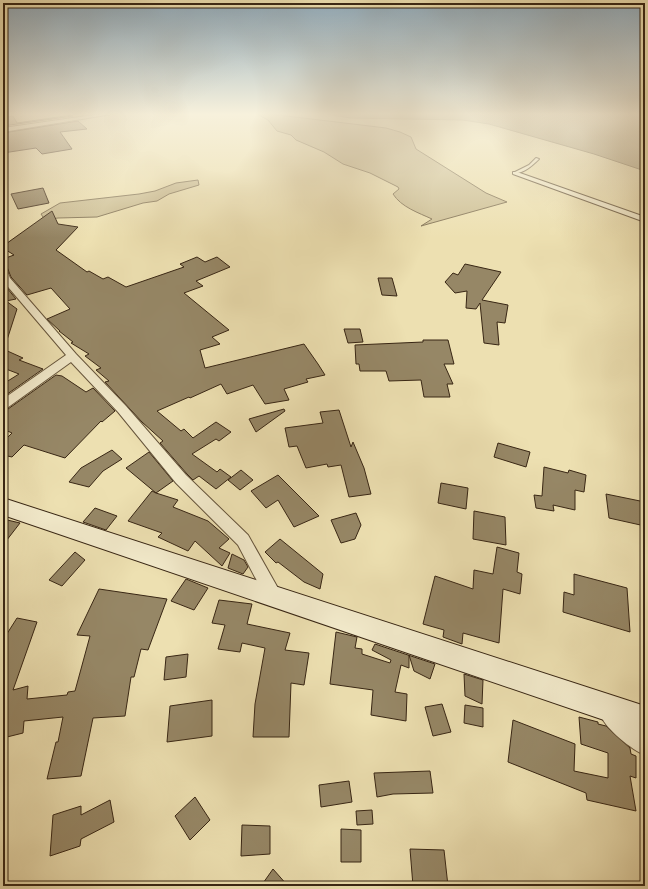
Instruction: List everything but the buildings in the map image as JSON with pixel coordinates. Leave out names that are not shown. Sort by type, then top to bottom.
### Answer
[{"type":"street","points":[[515,173],[645,220]]},
{"type":"street","points":[[3,271],[6,279],[72,356],[122,409],[180,479],[243,540],[273,595]]},
{"type":"street","points":[[3,405],[72,356]]},
{"type":"street","points":[[3,506],[645,720]]},
{"type":"street","points":[[599,705],[645,745]]},
{"type":"lane","points":[[515,173],[530,166],[536,159]]},
{"type":"shaded area","points":[[330,155],[426,155],[486,193],[507,202],[421,226],[432,219],[411,209],[396,199],[393,194],[399,189],[398,187],[370,173],[343,164]]},
{"type":"shaded area","points":[[598,155],[645,155],[645,171]]},
{"type":"shaded area","points":[[198,180],[199,185],[169,194],[157,201],[143,203],[97,217],[58,218],[45,220],[41,214],[60,203],[139,194],[155,191],[176,183]]}]
